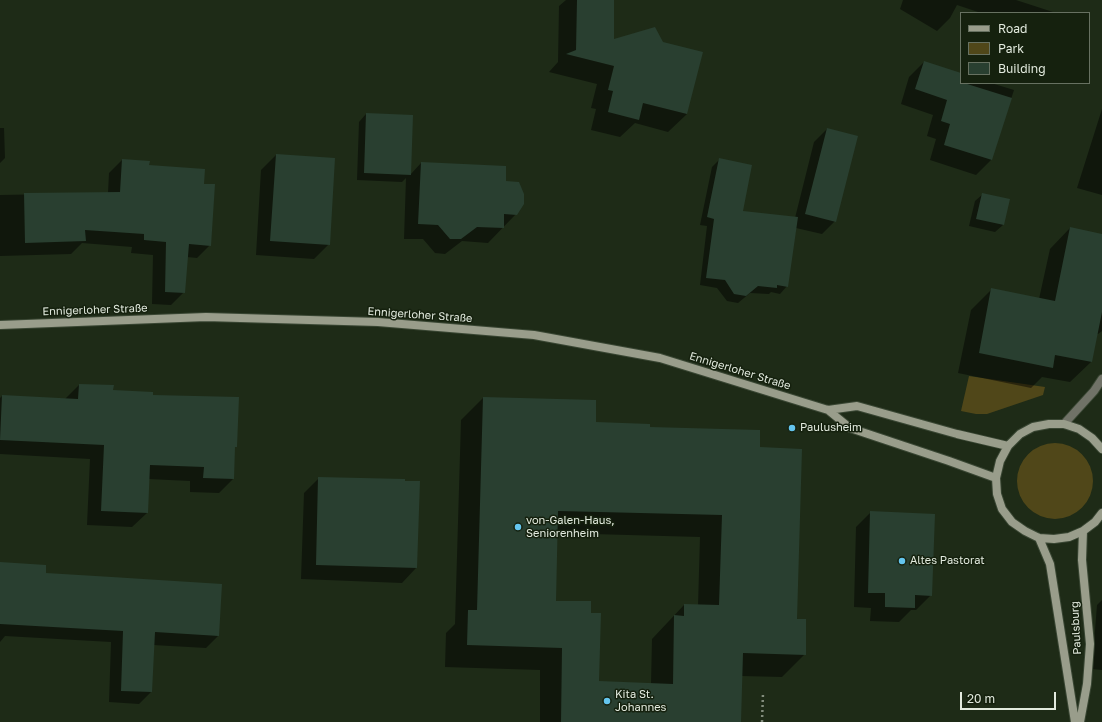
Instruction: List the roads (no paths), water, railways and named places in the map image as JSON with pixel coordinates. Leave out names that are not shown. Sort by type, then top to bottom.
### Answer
[{"type":"main road","name":"Ennigerloher Straße","points":[[0,324],[206,317],[378,322],[534,336],[660,358],[828,410],[850,428],[996,478]]},
{"type":"main road","name":"Ennigerloher Straße","points":[[828,410],[857,406],[957,434],[1008,446]]},
{"type":"main road","points":[[1102,449],[1092,438],[1079,429],[1064,424],[1049,424],[1033,427],[1020,434],[1008,446],[1000,461],[996,478],[997,494],[1002,509],[1012,522],[1039,538],[1054,539],[1069,537],[1083,531],[1095,522],[1102,513]]},
{"type":"main road","name":"Paulsburg","points":[[1080,722],[1087,684],[1090,644],[1082,560],[1083,531]]},
{"type":"main road","name":"Paulsburg","points":[[1039,538],[1050,564],[1075,722]]},
{"type":"street","points":[[1064,424],[1094,391],[1102,379]]},
{"type":"place","name":"Paulusheim","points":[[792,428]]},
{"type":"place","name":"von-Galen-Haus, Seniorenheim","points":[[518,527]]},
{"type":"place","name":"Altes Pastorat","points":[[902,561]]},
{"type":"place","name":"Kita St. Johannes","points":[[607,701]]}]
